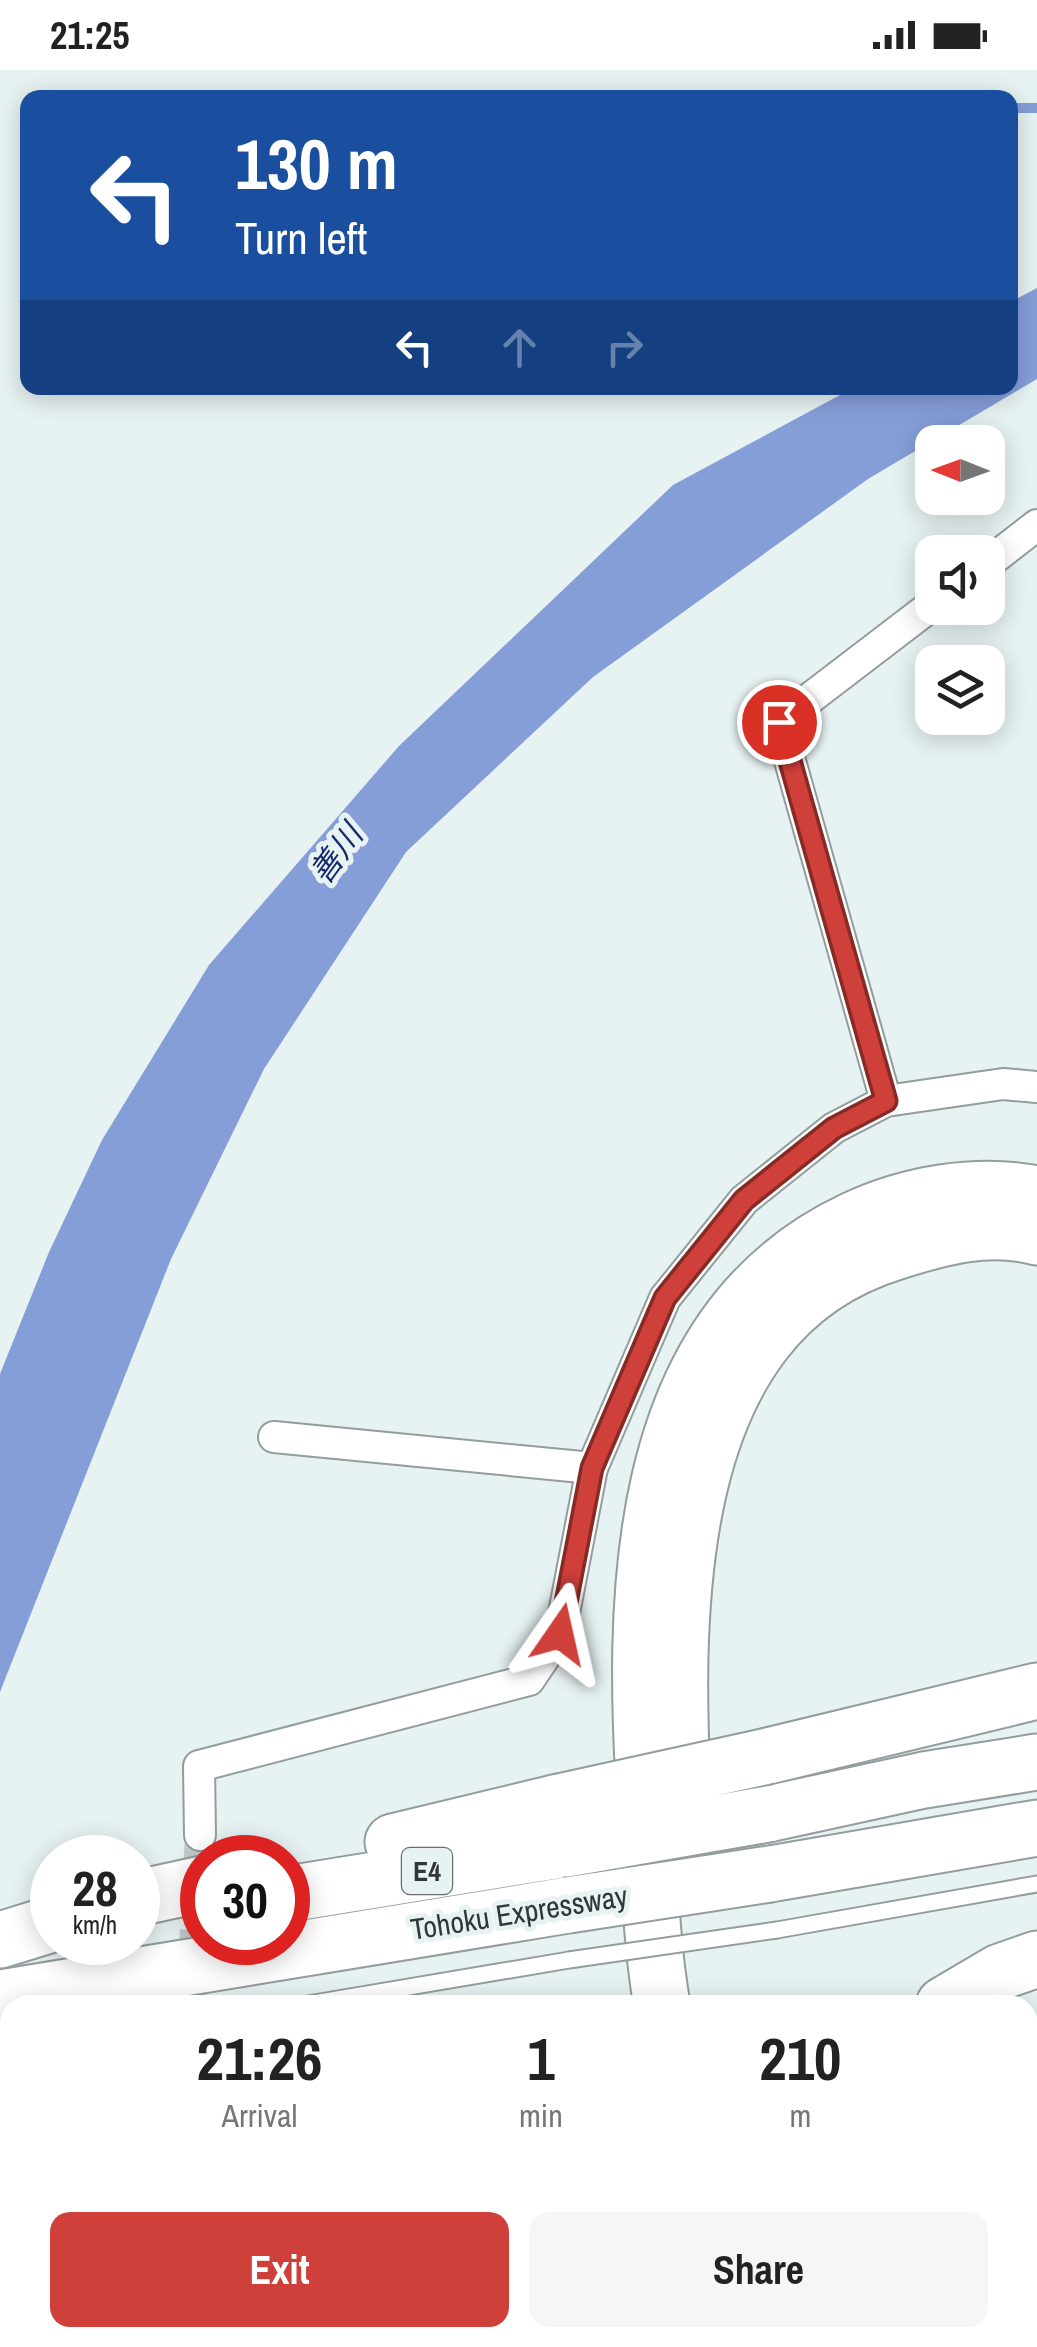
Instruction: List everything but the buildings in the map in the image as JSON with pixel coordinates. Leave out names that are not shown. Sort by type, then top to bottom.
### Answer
[{"type":"highway","points":[[661,1995],[642,1744],[642,1588],[662,1464],[687,1388],[722,1328],[762,1280],[822,1235],[886,1205],[961,1190],[1037,1194]]},
{"type":"highway","points":[[694,1995],[680,1744],[686,1597],[700,1477],[734,1383],[775,1322],[837,1273],[958,1233],[1037,1237]]},
{"type":"highway","points":[[310,1862],[563,1825],[768,1756],[1037,1691]]},
{"type":"highway","name":"Tohoku Expressway","points":[[310,1888],[563,1825],[768,1814],[924,1780],[1037,1762]]},
{"type":"highway","name":"Tohoku Expressway","points":[[18,1995],[1037,1828]]},
{"type":"highway","points":[[0,1941],[30,1931]]},
{"type":"highway","points":[[0,1941],[30,1937]]},
{"type":"highway","points":[[961,1995],[1000,1972],[1037,1959]]},
{"type":"street","points":[[1005,550],[1037,525]]},
{"type":"street","points":[[886,1101],[779,722],[915,618]]},
{"type":"street","points":[[201,1835],[200,1766],[529,1680],[560,1634],[592,1468],[665,1298],[744,1200],[834,1128],[886,1101],[1003,1084],[1037,1086]]},
{"type":"street","points":[[274,1437],[592,1468]]},
{"type":"lane","points":[[361,1995],[777,1930],[1037,1884]]},
{"type":"water","points":[[1037,288],[1037,379],[1018,390],[1018,298]]},
{"type":"water","name":"善川","points":[[840,395],[1010,395],[959,425],[915,425],[915,451],[868,479],[593,677],[406,852],[264,1069],[171,1259],[0,1692],[0,1374],[49,1252],[102,1140],[209,965],[399,746],[673,485]]},
{"type":"waterway","points":[[1018,108],[1037,108]]},
{"type":"tunnel","points":[[192,1995],[193,1965]]},
{"type":"route","points":[[560,1634],[592,1468],[665,1298],[744,1200],[834,1128],[886,1101],[779,722]]}]
